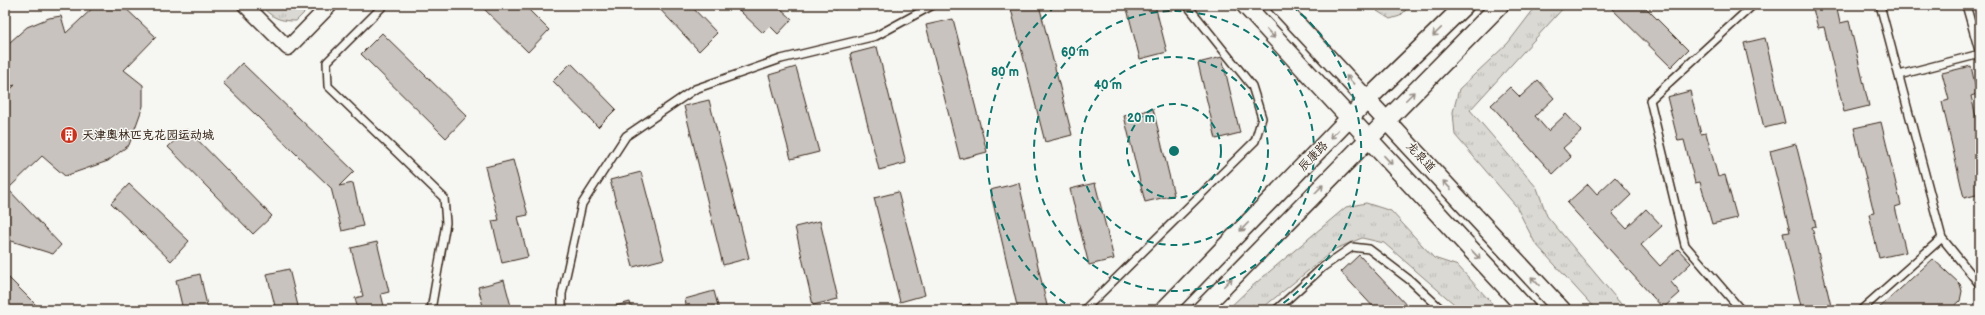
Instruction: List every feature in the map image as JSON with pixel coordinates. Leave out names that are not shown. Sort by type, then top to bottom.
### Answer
[{"type":"street","points":[[245,5],[288,48],[330,5]]},
{"type":"street","points":[[1245,5],[1527,310]]},
{"type":"street","name":"龙泉道","points":[[1279,5],[1387,119],[1562,310]]},
{"type":"street","name":"辰康路","points":[[1164,310],[1349,118],[1464,5]]},
{"type":"street","points":[[1201,310],[1500,5]]},
{"type":"lane","points":[[384,5],[327,62],[328,86],[444,198],[446,223],[431,310]]},
{"type":"lane","points":[[562,310],[562,294],[582,204],[626,136],[695,89],[781,59],[876,36],[933,5]]},
{"type":"lane","points":[[1084,310],[1255,141],[1262,118],[1252,86],[1187,5]]},
{"type":"lane","points":[[1741,310],[1685,245],[1650,100],[1753,5]]},
{"type":"lane","points":[[1880,5],[1942,238],[1980,284]]},
{"type":"lane","points":[[1898,74],[1980,54],[1966,5]]},
{"type":"lane","points":[[1861,310],[1942,238]]},
{"type":"lane","points":[[1276,310],[1323,267],[1352,247],[1369,249],[1411,281],[1442,310]]},
{"type":"green space","points":[[260,5],[312,5],[296,21],[276,18]]},
{"type":"green space","points":[[1384,5],[1411,5],[1400,16],[1390,19],[1377,11]]},
{"type":"green space","points":[[1537,5],[1566,5],[1470,110],[1537,188],[1547,216],[1626,310],[1596,310],[1535,243],[1516,206],[1455,135],[1453,112],[1459,89],[1508,43]]},
{"type":"green space","points":[[1366,203],[1391,211],[1434,258],[1458,266],[1498,310],[1461,310],[1384,243],[1362,238],[1335,249],[1260,310],[1227,310],[1250,288],[1346,207]]},
{"type":"building","name":"天津奥林匹克花园运动城","points":[[96,5],[122,5],[156,37],[124,70],[143,85],[143,106],[129,145],[108,161],[65,176],[42,156],[8,189],[61,245],[53,254],[5,239],[5,95],[15,85],[5,88],[5,53],[10,42],[27,27],[49,18],[61,16],[66,33]]},
{"type":"building","points":[[480,5],[524,5],[549,30],[528,52]]},
{"type":"building","points":[[656,5],[690,5],[717,33],[699,51]]},
{"type":"building","points":[[740,5],[777,5],[792,19],[778,34],[770,26],[763,33],[739,10],[742,7]]},
{"type":"building","points":[[830,5],[841,5],[835,10]]},
{"type":"building","points":[[1010,5],[1039,5],[1072,135],[1045,142]]},
{"type":"building","points":[[1126,5],[1155,5],[1167,52],[1140,59]]},
{"type":"building","points":[[1608,5],[1643,5],[1688,50],[1671,67]]},
{"type":"building","points":[[1812,5],[1836,5],[1840,23],[1849,21],[1869,106],[1844,112],[1824,27],[1818,28]]},
{"type":"building","points":[[953,19],[987,152],[960,159],[926,25]]},
{"type":"building","points":[[382,33],[467,116],[446,138],[361,54]]},
{"type":"building","points":[[1765,38],[1785,123],[1764,128],[1744,43]]},
{"type":"building","points":[[877,47],[906,163],[879,170],[850,54]]},
{"type":"building","points":[[1222,57],[1240,133],[1216,139],[1198,63]]},
{"type":"building","points":[[242,63],[354,171],[339,186],[353,183],[363,226],[342,231],[331,188],[223,83]]},
{"type":"building","points":[[571,63],[616,109],[598,127],[553,81]]},
{"type":"building","points":[[1971,66],[1977,94],[1971,96],[1980,133],[1980,194],[1964,198],[1942,102],[1949,100],[1942,73]]},
{"type":"building","points":[[796,67],[819,152],[791,159],[769,75]]},
{"type":"building","points":[[1538,80],[1554,98],[1535,116],[1548,131],[1566,114],[1582,131],[1563,148],[1571,157],[1553,174],[1491,105],[1510,87],[1520,97]]},
{"type":"building","points":[[1690,91],[1701,134],[1706,133],[1718,177],[1725,175],[1737,218],[1712,224],[1700,182],[1695,183],[1684,140],[1678,141],[1667,97]]},
{"type":"building","points":[[709,100],[749,258],[723,265],[684,106]]},
{"type":"building","points":[[1153,109],[1174,195],[1145,202],[1124,116]]},
{"type":"building","points":[[1881,122],[1901,205],[1895,207],[1906,252],[1879,258],[1869,214],[1874,213],[1854,128]]},
{"type":"building","points":[[187,129],[272,216],[253,234],[168,147]]},
{"type":"building","points":[[1796,144],[1816,226],[1812,227],[1832,310],[1802,310],[1783,233],[1790,232],[1770,151]]},
{"type":"building","points":[[513,160],[528,215],[518,217],[528,257],[502,263],[492,221],[499,220],[485,167]]},
{"type":"building","points":[[641,172],[664,259],[633,267],[610,180]]},
{"type":"building","points":[[1615,177],[1631,195],[1612,213],[1626,228],[1646,209],[1662,226],[1641,245],[1660,266],[1678,249],[1691,263],[1671,282],[1680,293],[1663,308],[1567,203],[1588,184],[1597,194]]},
{"type":"building","points":[[1019,183],[1048,310],[1018,310],[990,190]]},
{"type":"building","points":[[1095,183],[1114,259],[1089,265],[1070,189]]},
{"type":"building","points":[[129,184],[189,241],[171,261],[111,203]]},
{"type":"building","points":[[898,192],[925,295],[900,302],[874,198]]},
{"type":"building","points":[[820,221],[838,299],[813,305],[795,227]]},
{"type":"building","points":[[377,242],[389,292],[381,294],[385,310],[358,310],[355,298],[363,296],[351,248]]},
{"type":"building","points":[[1359,255],[1411,310],[1376,310],[1341,272]]},
{"type":"building","points":[[1933,259],[1960,284],[1962,291],[1960,301],[1950,310],[1877,310]]},
{"type":"building","points":[[289,269],[299,310],[276,310],[267,274]]},
{"type":"building","points":[[200,274],[208,310],[183,310],[176,280]]},
{"type":"building","points":[[9,278],[41,310],[5,310],[5,282]]},
{"type":"building","points":[[504,280],[512,310],[484,310],[478,287]]},
{"type":"building","points":[[714,291],[719,310],[687,310],[685,299]]},
{"type":"building","points":[[630,302],[632,310],[604,310],[604,309]]},
{"type":"building","points":[[970,304],[971,310],[947,310]]},
{"type":"place","name":"天津奥林匹克花园运动城","points":[[69,135]]}]
